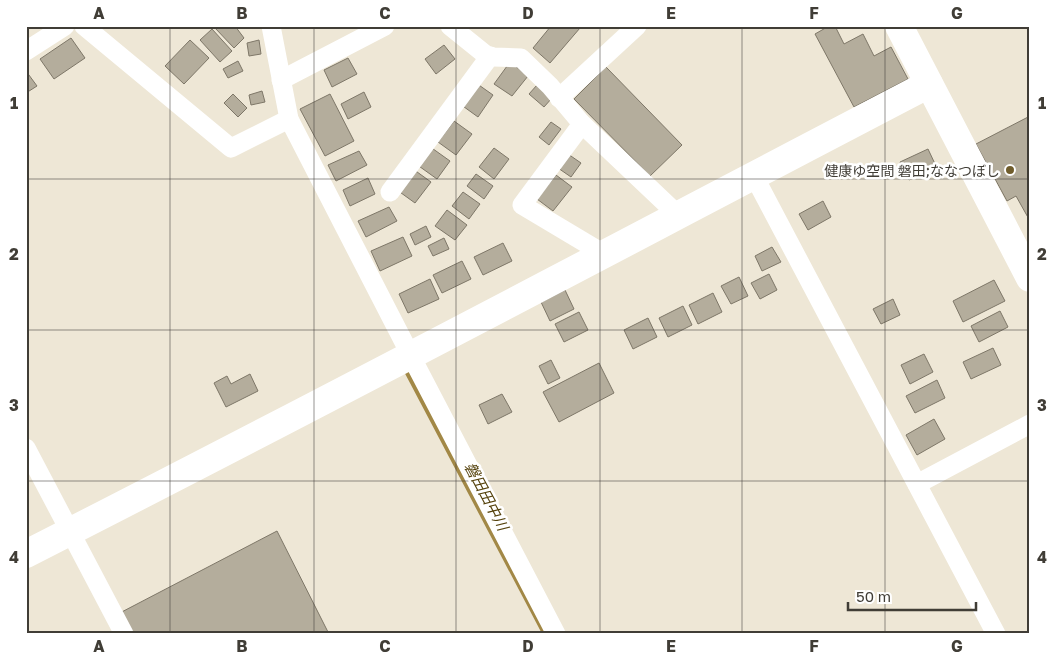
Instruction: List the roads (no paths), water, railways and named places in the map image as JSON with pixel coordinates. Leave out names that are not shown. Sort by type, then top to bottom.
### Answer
[{"type":"street","points":[[26,51],[65,26]]},
{"type":"street","points":[[84,26],[232,148],[289,119]]},
{"type":"street","points":[[271,26],[289,119],[556,634]]},
{"type":"street","points":[[281,80],[385,26]]},
{"type":"street","points":[[450,26],[490,56],[521,58],[550,86],[582,124],[678,215]]},
{"type":"street","points":[[559,98],[637,26]]},
{"type":"street","points":[[899,26],[1030,278]]},
{"type":"street","points":[[390,192],[490,56]]},
{"type":"street","points":[[26,554],[411,356],[929,84]]},
{"type":"street","points":[[582,124],[522,204],[604,254]]},
{"type":"street","points":[[754,176],[996,634]]},
{"type":"street","points":[[917,484],[1030,424]]},
{"type":"street","points":[[26,448],[124,634]]},
{"type":"waterway","name":"磐田田中川","points":[[406,370],[545,634]]},
{"type":"place","name":"健康ゆ空間 磐田;ななつぼし","points":[[1010,170]]}]
